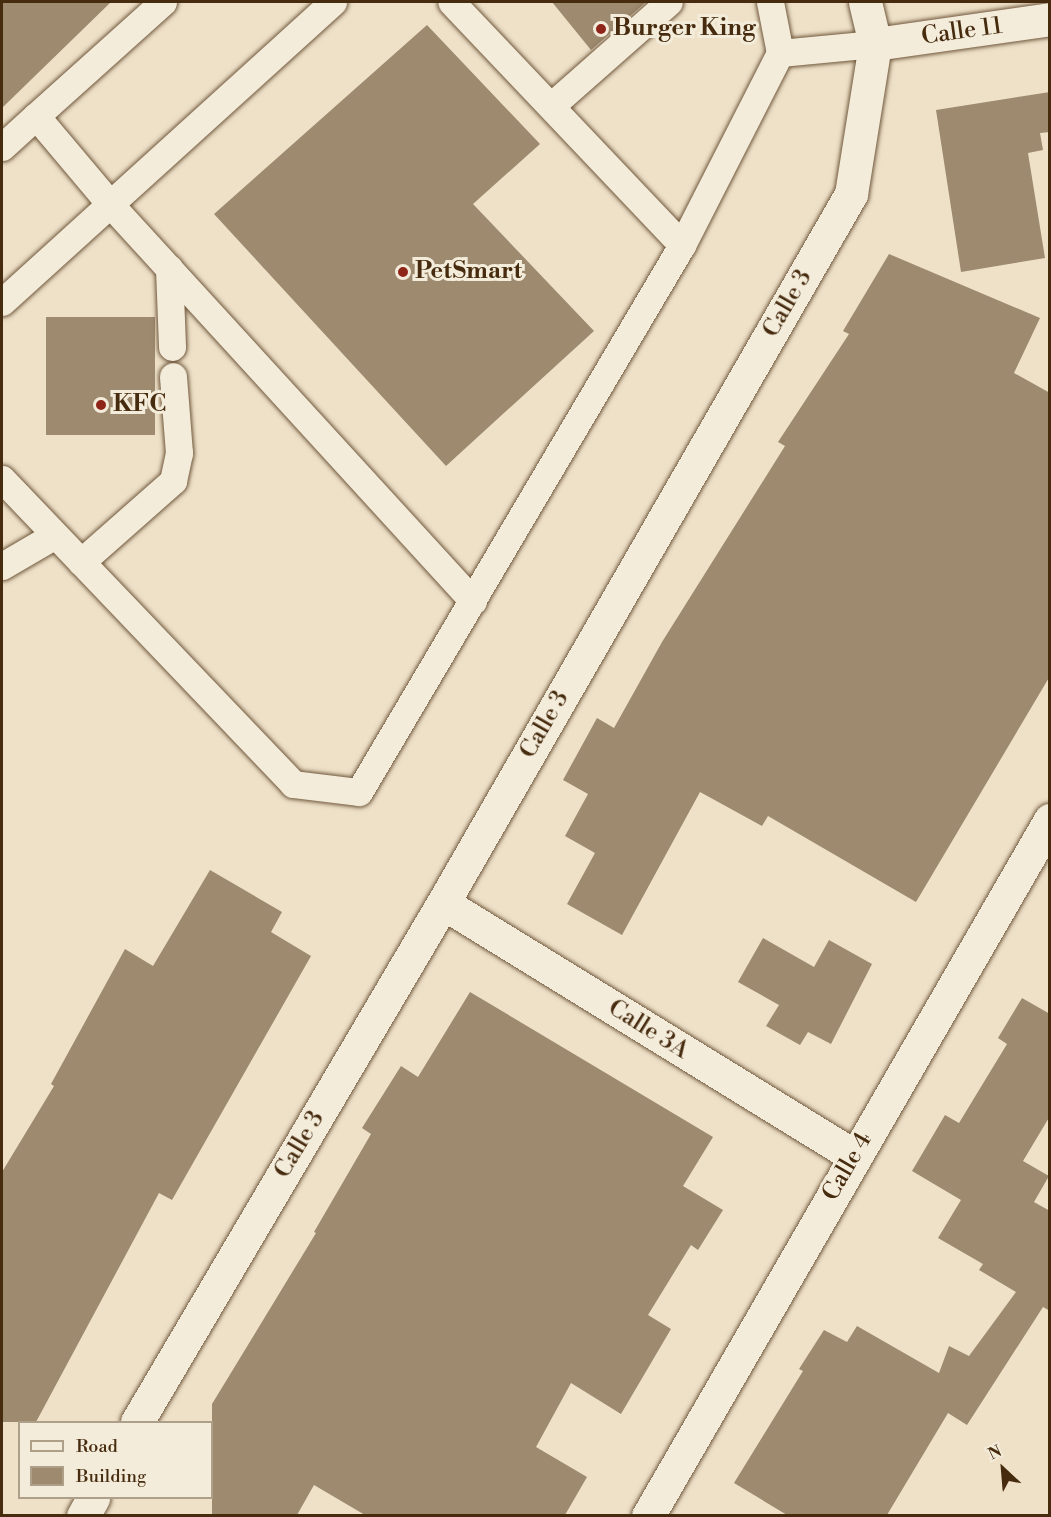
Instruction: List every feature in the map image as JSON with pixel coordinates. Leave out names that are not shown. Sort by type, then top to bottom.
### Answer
[{"type":"street","name":"Calle 3","points":[[138,1421],[443,903],[850,194],[875,44],[865,2]]},
{"type":"street","name":"Calle 11","points":[[875,44],[1050,20]]},
{"type":"street","name":"Calle 4","points":[[648,1515],[1050,820]]},
{"type":"street","name":"Calle 3A","points":[[443,903],[854,1156]]},
{"type":"street","points":[[83,1515],[92,1499]]},
{"type":"lane","points":[[2,147],[163,2]]},
{"type":"lane","points":[[2,302],[333,2]]},
{"type":"lane","points":[[451,2],[682,245]]},
{"type":"lane","points":[[551,106],[669,2]]},
{"type":"lane","points":[[2,479],[293,784],[359,792],[682,245],[780,53],[770,2]]},
{"type":"lane","points":[[780,53],[875,44]]},
{"type":"lane","points":[[36,116],[110,204],[472,601]]},
{"type":"lane","points":[[169,268],[172,347]]},
{"type":"lane","points":[[81,562],[172,481],[179,453],[173,376]]},
{"type":"lane","points":[[2,566],[55,535]]},
{"type":"building","points":[[2,2],[111,2],[2,108]]},
{"type":"building","name":"Burger King","points":[[552,2],[646,2],[591,50]]},
{"type":"building","name":"PetSmart","points":[[427,25],[540,144],[473,204],[594,331],[446,466],[214,214]]},
{"type":"building","points":[[1050,92],[1050,132],[1040,133],[1043,150],[1028,153],[1045,258],[961,272],[936,110]]},
{"type":"building","points":[[889,254],[1040,318],[1014,373],[1050,393],[1050,676],[916,902],[768,816],[762,826],[700,792],[622,935],[567,904],[595,853],[565,836],[588,794],[563,780],[597,718],[614,728],[662,642],[785,446],[778,442],[849,334],[843,331]]},
{"type":"building","name":"KFC","points":[[46,317],[155,317],[155,435],[46,435]]},
{"type":"building","points":[[210,870],[282,912],[271,932],[311,956],[172,1200],[159,1193],[37,1421],[2,1422],[2,1172],[54,1086],[51,1084],[125,949],[153,966]]},
{"type":"building","points":[[763,938],[814,967],[829,940],[872,964],[831,1044],[808,1032],[800,1045],[766,1026],[779,1005],[738,982]]},
{"type":"building","points":[[470,992],[713,1137],[683,1186],[723,1210],[698,1250],[691,1245],[648,1315],[671,1329],[621,1414],[571,1383],[536,1447],[587,1477],[565,1515],[365,1515],[314,1485],[297,1515],[212,1515],[212,1404],[316,1233],[314,1232],[371,1134],[362,1128],[401,1066],[418,1077]]},
{"type":"building","points":[[1022,998],[1050,1014],[1050,1116],[1023,1161],[1049,1176],[1034,1202],[1050,1211],[1050,1311],[1043,1307],[967,1425],[948,1413],[887,1515],[787,1515],[734,1483],[803,1371],[799,1369],[824,1330],[847,1342],[857,1326],[939,1373],[949,1346],[969,1356],[1016,1292],[979,1270],[983,1264],[938,1238],[961,1200],[912,1171],[945,1115],[959,1123],[1007,1044],[998,1038]]},
{"type":"place","name":"Burger King","points":[[601,29]]},
{"type":"place","name":"PetSmart","points":[[403,272]]},
{"type":"place","name":"KFC","points":[[101,405]]}]
